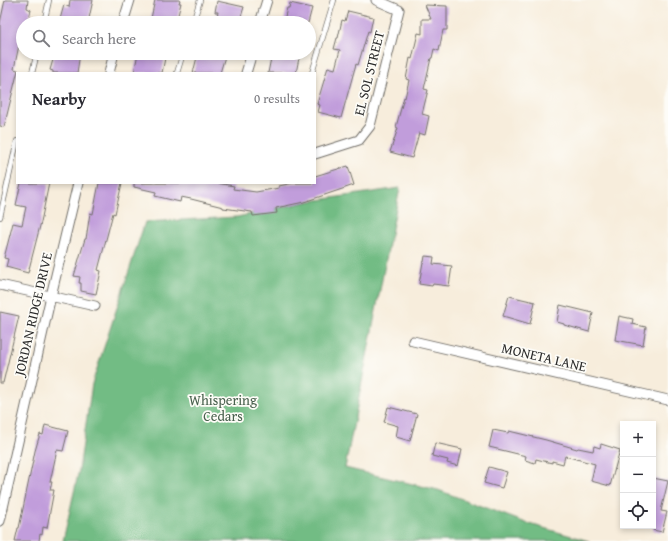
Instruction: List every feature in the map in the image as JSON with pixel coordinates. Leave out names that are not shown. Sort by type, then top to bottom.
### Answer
[{"type":"street","points":[[125,16],[130,0]]},
{"type":"street","points":[[262,16],[267,0]]},
{"type":"street","name":"EL SOL STREET","points":[[316,154],[359,140],[370,126],[400,10],[376,0]]},
{"type":"street","points":[[109,72],[112,60]]},
{"type":"street","points":[[246,72],[250,60]]},
{"type":"street","name":"JORDAN RIDGE DRIVE","points":[[0,521],[78,184]]},
{"type":"street","points":[[0,285],[95,306]]},
{"type":"street","name":"MONETA LANE","points":[[413,341],[668,400]]},
{"type":"lane","points":[[46,16],[49,0]]},
{"type":"lane","points":[[195,16],[200,0]]},
{"type":"lane","points":[[316,60],[334,0]]},
{"type":"lane","points":[[32,72],[35,60]]},
{"type":"lane","points":[[177,72],[181,60]]},
{"type":"lane","points":[[312,72],[316,60]]},
{"type":"lane","points":[[0,216],[16,145]]},
{"type":"green space","name":"Whispering Cedars","points":[[400,188],[345,468],[438,490],[526,523],[589,541],[63,541],[79,470],[92,384],[145,222],[237,217],[311,201]]},
{"type":"building","points":[[5,0],[28,0],[27,8],[31,10],[30,16],[16,16],[16,59],[14,69],[18,70],[16,72],[16,78],[4,127],[0,126],[0,23]]},
{"type":"building","points":[[70,0],[93,0],[90,16],[61,16],[64,5],[69,7]]},
{"type":"building","points":[[155,0],[180,0],[179,3],[181,3],[178,16],[152,16]]},
{"type":"building","points":[[217,1],[244,7],[241,16],[217,16],[218,12],[215,12]]},
{"type":"building","points":[[290,3],[312,8],[310,16],[285,16],[287,8],[289,8]]},
{"type":"building","points":[[425,5],[447,6],[447,30],[443,30],[439,51],[434,49],[431,58],[424,89],[428,90],[422,114],[429,116],[425,135],[419,133],[412,158],[390,152],[398,128],[396,127],[409,80],[406,79],[410,58],[412,59],[418,33],[422,34],[422,19],[431,19]]},
{"type":"building","points":[[348,11],[373,17],[370,32],[368,31],[358,65],[356,64],[341,118],[318,112],[320,105],[317,104],[328,67],[335,69],[340,50],[334,49],[342,20],[345,21]]},
{"type":"building","points":[[53,60],[79,60],[77,72],[53,72],[50,70]]},
{"type":"building","points":[[137,60],[165,60],[162,72],[134,72]]},
{"type":"building","points":[[196,60],[224,60],[220,72],[193,72]]},
{"type":"building","points":[[271,60],[299,60],[296,72],[268,72]]},
{"type":"building","points":[[348,166],[354,185],[304,202],[276,208],[277,213],[253,216],[252,212],[223,208],[191,199],[181,197],[180,202],[155,196],[156,192],[134,187],[134,184],[223,184],[234,186],[233,189],[256,192],[279,188],[279,186],[288,184],[316,184],[316,176]]},
{"type":"building","points":[[21,184],[49,184],[28,273],[6,267],[8,259],[4,258],[13,223],[22,225],[26,207],[16,205]]},
{"type":"building","points":[[99,184],[122,184],[115,214],[113,213],[98,270],[101,271],[96,294],[81,291],[81,283],[79,283],[80,277],[74,276],[86,239],[90,213],[93,214]]},
{"type":"building","points":[[425,256],[434,257],[433,264],[452,266],[449,286],[419,284]]},
{"type":"building","points":[[509,296],[535,302],[530,324],[503,316]]},
{"type":"building","points":[[560,305],[593,313],[589,332],[557,322]]},
{"type":"building","points":[[0,312],[19,316],[3,383],[0,383]]},
{"type":"building","points":[[619,316],[633,319],[632,324],[646,327],[643,345],[615,340]]},
{"type":"building","points":[[388,407],[417,414],[410,441],[396,437],[398,426],[384,422]]},
{"type":"building","points":[[45,425],[68,431],[63,451],[57,450],[50,482],[52,482],[50,490],[54,490],[47,528],[43,527],[42,535],[40,534],[39,541],[15,541],[35,451],[40,434],[43,435]]},
{"type":"building","points":[[493,430],[508,433],[509,431],[577,449],[593,451],[594,446],[600,448],[601,444],[620,450],[610,486],[591,481],[595,464],[565,456],[563,464],[536,459],[535,463],[525,460],[526,456],[489,447]]},
{"type":"building","points":[[435,443],[462,449],[458,466],[447,463],[448,460],[432,456]]},
{"type":"building","points":[[489,467],[507,472],[502,488],[484,483]]},
{"type":"building","points":[[656,479],[668,481],[661,511],[667,512],[662,532],[653,530],[656,529]]}]
